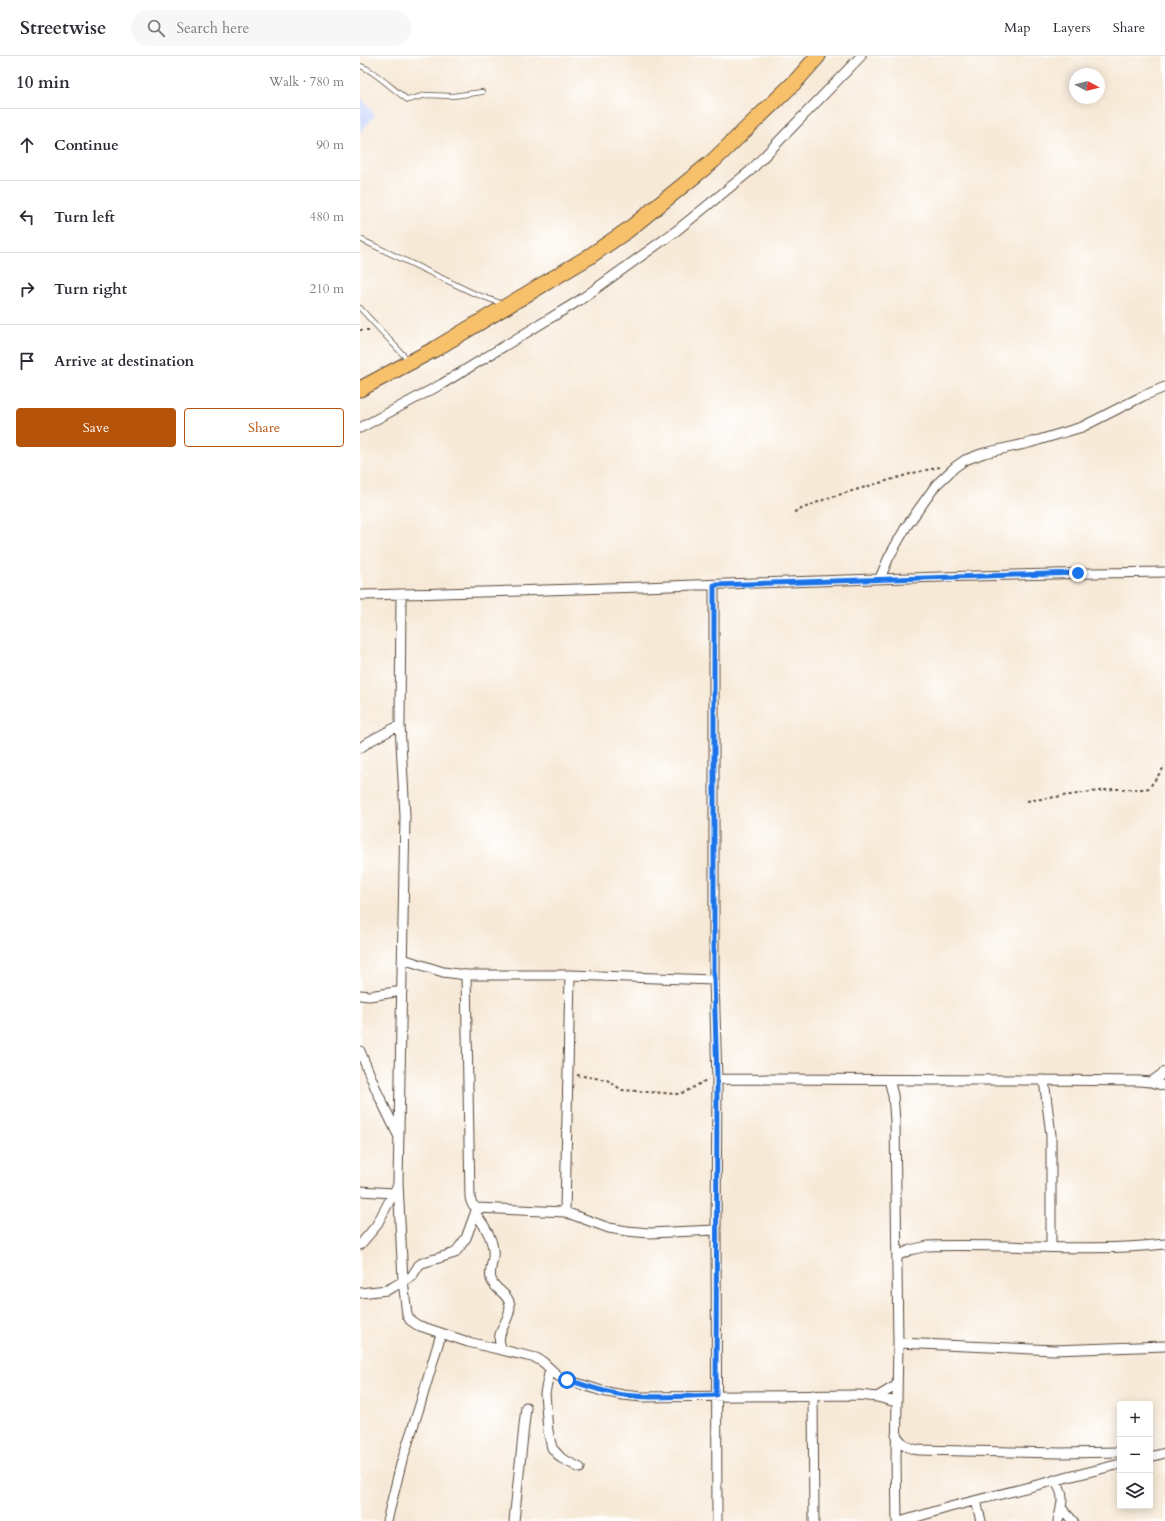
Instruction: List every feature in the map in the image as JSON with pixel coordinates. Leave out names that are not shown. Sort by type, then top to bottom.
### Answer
[{"type":"highway","points":[[360,389],[436,349],[587,258],[628,230],[713,161],[796,81],[818,56]]},
{"type":"street","points":[[360,428],[442,384],[580,300],[676,231],[750,170],[861,56]]},
{"type":"street","points":[[880,578],[889,557],[906,527],[936,485],[955,467],[965,460],[984,453],[1029,444],[1082,428],[1143,396],[1165,387]]},
{"type":"street","points":[[360,595],[507,592],[880,578],[1165,572]]},
{"type":"street","points":[[714,585],[714,980],[717,1076],[717,1521]]},
{"type":"street","points":[[401,594],[400,725],[405,816],[398,1183],[403,1280],[407,1315],[410,1320],[417,1325],[441,1334],[536,1358],[558,1376],[567,1380],[602,1391],[623,1395],[642,1397],[813,1395],[877,1397],[896,1402]]},
{"type":"street","points":[[360,748],[400,725]]},
{"type":"street","points":[[403,959],[443,972],[466,975],[570,975],[714,980]]},
{"type":"street","points":[[466,975],[470,1203],[487,1231],[492,1245],[493,1258],[490,1277],[492,1283],[509,1301],[510,1306],[508,1317],[500,1333],[499,1344],[502,1349]]},
{"type":"street","points":[[565,1212],[570,975]]},
{"type":"street","points":[[360,995],[369,996],[402,991]]},
{"type":"street","points":[[360,1051],[378,1094],[399,1137]]},
{"type":"street","points":[[1151,1082],[1165,1072]]},
{"type":"street","points":[[717,1076],[889,1080],[1151,1082],[1165,1086]]},
{"type":"street","points":[[889,1080],[893,1095],[895,1121],[898,1343],[896,1459],[898,1521]]},
{"type":"street","points":[[1044,1080],[1050,1135],[1051,1247]]},
{"type":"street","points":[[360,1245],[376,1226],[398,1183]]},
{"type":"street","points":[[360,1191],[393,1193]]},
{"type":"street","points":[[476,1211],[565,1212],[609,1228],[649,1233],[716,1230]]},
{"type":"street","points":[[360,1293],[387,1290],[412,1276],[422,1263],[455,1253],[466,1238],[476,1211]]},
{"type":"street","points":[[897,1256],[910,1250],[928,1246],[1127,1248],[1165,1244]]},
{"type":"street","points":[[387,1521],[401,1464],[441,1334]]},
{"type":"street","points":[[898,1343],[1054,1350],[1165,1346]]},
{"type":"street","points":[[550,1369],[545,1393],[548,1431],[552,1448],[561,1458],[580,1468]]},
{"type":"street","points":[[877,1397],[897,1385]]},
{"type":"street","points":[[813,1395],[814,1521]]},
{"type":"street","points":[[514,1521],[526,1407]]},
{"type":"street","points":[[896,1435],[902,1444],[910,1448],[935,1451],[1060,1453],[1117,1452]]},
{"type":"street","points":[[896,1459],[910,1448]]},
{"type":"street","points":[[904,1521],[950,1507],[1117,1465]]},
{"type":"street","points":[[1054,1480],[1060,1489],[1062,1509],[1058,1521]]},
{"type":"street","points":[[976,1501],[981,1521]]},
{"type":"street","points":[[1062,1509],[1073,1521]]},
{"type":"lane","points":[[360,66],[368,69],[395,92],[408,100],[426,95],[453,96],[482,92]]},
{"type":"lane","points":[[360,239],[473,293],[507,306]]},
{"type":"lane","points":[[360,308],[410,362]]},
{"type":"path","points":[[794,512],[828,498],[878,483],[933,468],[955,467]]},
{"type":"path","points":[[1027,801],[1113,789],[1149,788],[1165,766]]},
{"type":"path","points":[[568,1073],[607,1080],[622,1090],[677,1094],[685,1092],[717,1076]]},
{"type":"shaded area","points":[[360,96],[375,115],[360,133]]},
{"type":"route","points":[[567,1380],[602,1391],[642,1397],[716,1395],[717,1079],[714,980],[714,585],[880,578],[1078,573]]}]
